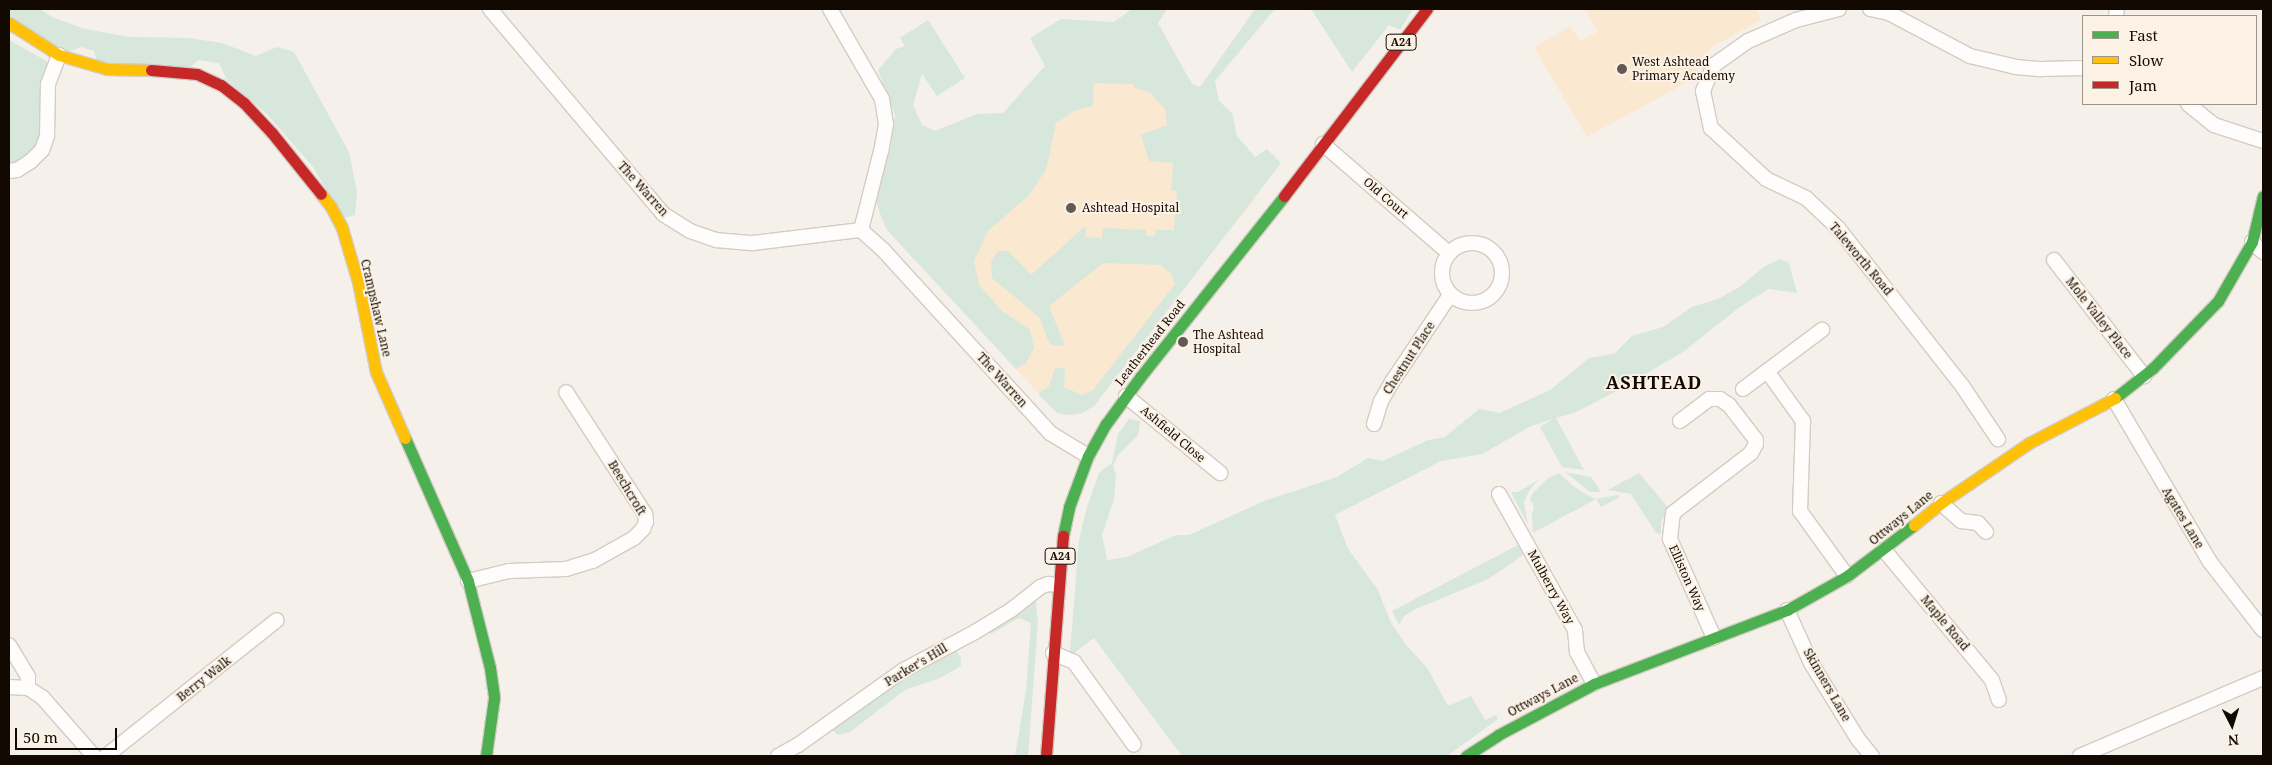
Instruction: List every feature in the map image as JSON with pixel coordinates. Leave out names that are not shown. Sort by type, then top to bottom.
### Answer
[{"type":"main road","name":"Leatherhead Road","points":[[1046,756],[1064,527],[1076,486],[1088,456],[1106,424],[1126,396],[1280,202],[1427,9]]},
{"type":"main road","name":"Crampshaw Lane","points":[[9,23],[59,55],[107,69],[172,70],[197,74],[221,85],[244,103],[272,132],[331,207],[342,228],[358,282],[376,372],[468,581],[490,668],[493,690],[492,720],[486,756]]},
{"type":"main road","name":"Ottways Lane","points":[[1466,756],[1498,735],[1594,684],[1787,610],[1847,576],[1884,550],[1941,502],[2028,443],[2114,399],[2144,376],[2218,301],[2252,242],[2263,196]]},
{"type":"street","name":"The Warren","points":[[490,9],[663,214],[690,232],[716,240],[753,243],[861,230],[884,251],[1050,433],[1088,456]]},
{"type":"street","points":[[830,9],[882,99],[886,124],[861,230]]},
{"type":"street","name":"Taleworth Road","points":[[1839,9],[1796,20],[1748,41],[1714,65],[1703,91],[1711,128],[1766,179],[1806,198],[1838,228],[1963,387],[1998,439]]},
{"type":"street","points":[[1870,9],[1889,11],[1970,56],[2016,67],[2041,69],[2082,68]]},
{"type":"street","points":[[9,171],[17,170],[30,162],[42,150],[47,136],[48,84],[59,55]]},
{"type":"street","points":[[2189,105],[2214,125],[2263,141]]},
{"type":"street","name":"Old Court","points":[[1323,144],[1449,252]]},
{"type":"street","points":[[2252,242],[2263,252]]},
{"type":"street","points":[[1463,244],[1479,244],[1493,251],[1501,265],[1502,281],[1494,295],[1480,303],[1464,303],[1450,295],[1442,282],[1442,266],[1449,252],[1463,244]]},
{"type":"street","name":"Mole Valley Place","points":[[2054,260],[2144,376]]},
{"type":"street","name":"Chestnut Place","points":[[1374,424],[1381,401],[1392,382],[1450,295]]},
{"type":"street","points":[[1743,389],[1822,330]]},
{"type":"street","points":[[1767,371],[1803,421],[1800,511],[1847,576]]},
{"type":"street","name":"Beechcroft","points":[[468,581],[509,572],[566,569],[584,564],[594,561],[634,538],[643,529],[646,522],[644,514],[566,392]]},
{"type":"street","name":"Ashfield Close","points":[[1126,396],[1220,473]]},
{"type":"street","name":"Elliston Way","points":[[1680,421],[1708,399],[1720,400],[1729,405],[1756,440],[1754,449],[1673,513],[1670,539],[1714,638]]},
{"type":"street","name":"Agates Lane","points":[[2114,399],[2210,562],[2263,630]]},
{"type":"street","name":"Mulberry Way","points":[[1499,494],[1574,630],[1577,652],[1594,684]]},
{"type":"street","points":[[1941,502],[1961,521],[1978,523],[1986,532]]},
{"type":"street","name":"Maple Road","points":[[1884,550],[1992,680],[1999,700]]},
{"type":"street","name":"Parker's Hill","points":[[778,756],[798,745],[902,671],[975,632],[1010,610],[1040,587],[1048,584],[1058,585]]},
{"type":"street","name":"Skinners Lane","points":[[1787,610],[1811,663],[1858,739],[1872,756]]},
{"type":"street","name":"Berry Walk","points":[[106,756],[277,620]]},
{"type":"street","points":[[9,645],[28,676],[28,688]]},
{"type":"street","points":[[1053,653],[1074,662],[1134,745]]},
{"type":"street","points":[[2080,756],[2263,678]]},
{"type":"street","points":[[9,687],[28,688],[42,698],[94,756]]},
{"type":"shaded area","name":"Ashtead Hospital","points":[[1132,9],[1256,198],[1183,288],[1094,406],[1082,413],[1069,415],[1057,413],[887,230],[882,219],[997,127]]},
{"type":"shaded area","name":"West Ashtead Primary Academy","points":[[1585,9],[1756,9],[1761,20],[1712,47],[1699,61],[1695,78],[1587,137],[1534,48],[1570,26],[1580,41],[1598,31]]},
{"type":"green space","points":[[9,9],[40,9],[52,17],[85,29],[130,37],[189,38],[222,43],[256,56],[277,47],[294,52],[349,152],[357,192],[355,215],[343,218],[313,167],[266,113],[227,80],[219,63],[198,60],[190,68],[98,63],[94,51],[81,47],[68,52],[9,18]]},
{"type":"green space","points":[[1132,9],[1167,9],[1158,23],[1192,84],[1200,87],[1255,9],[1275,9],[1215,81],[1219,101],[1232,113],[1237,136],[1255,157],[1267,149],[1281,163],[1094,406],[1082,413],[1069,415],[1057,413],[1038,394],[1049,386],[1055,368],[1065,368],[1064,387],[1082,395],[1093,390],[1175,284],[1172,275],[1161,265],[1103,263],[1049,306],[1065,346],[1052,345],[1047,338],[1040,318],[992,278],[991,262],[998,251],[1008,251],[1031,275],[1083,228],[1086,228],[1085,237],[1102,238],[1103,228],[1146,230],[1146,236],[1155,236],[1156,230],[1174,230],[1177,191],[1171,190],[1173,163],[1149,161],[1141,135],[1167,125],[1165,109],[1150,93],[1133,87],[1133,84],[1094,83],[1093,106],[1074,111],[1056,123],[1046,170],[1029,195],[988,231],[974,261],[979,285],[1002,311],[1030,330],[1034,348],[1026,363],[1016,369],[887,230],[876,201],[891,145],[895,115],[878,70],[896,49],[905,46],[900,38],[928,20],[965,78],[937,96],[922,74],[913,105],[922,125],[935,131],[977,114],[1003,113],[1045,66],[1030,38],[1061,19],[1114,22]]},
{"type":"green space","points":[[1311,9],[1413,9],[1400,30],[1389,25],[1352,72]]},
{"type":"green space","points":[[9,40],[48,62],[43,82],[39,144],[21,162],[9,164]]},
{"type":"green space","points":[[1780,259],[1789,263],[1797,293],[1769,289],[1741,306],[1683,352],[1613,393],[1574,413],[1556,418],[1584,470],[1562,467],[1540,427],[1553,419],[1531,426],[1482,454],[1441,461],[1335,515],[1348,549],[1378,590],[1391,623],[1407,646],[1428,669],[1448,706],[1471,696],[1485,720],[1496,715],[1498,719],[1447,756],[1182,756],[1094,638],[1074,653],[1070,652],[1079,540],[1087,507],[1099,473],[1112,463],[1118,434],[1129,419],[1140,421],[1138,435],[1118,455],[1113,466],[1116,476],[1114,499],[1102,535],[1107,560],[1127,557],[1176,535],[1189,535],[1264,501],[1337,477],[1368,458],[1383,461],[1428,440],[1445,437],[1479,409],[1500,413],[1550,390],[1589,358],[1614,354],[1632,336],[1663,327],[1692,307],[1718,299],[1738,288],[1764,267]]},
{"type":"green space","points":[[1565,472],[1591,477],[1601,492],[1590,492]]},
{"type":"green space","points":[[1559,473],[1573,486],[1596,499],[1533,533],[1532,514],[1534,507],[1530,499],[1533,493],[1548,478]]},
{"type":"green space","points":[[1639,473],[1671,511],[1661,521],[1661,534],[1656,533],[1631,494],[1608,490]]},
{"type":"green space","points":[[1538,480],[1529,491],[1524,502],[1528,525],[1511,492],[1518,492]]},
{"type":"green space","points":[[1618,495],[1620,497],[1601,507],[1596,499]]},
{"type":"green space","points":[[1518,545],[1523,555],[1502,570],[1486,580],[1416,609],[1404,616],[1399,625],[1392,611]]},
{"type":"green space","points":[[1031,599],[1036,602],[1038,622],[1028,756],[1015,756],[1026,690],[1031,623],[1019,618],[991,634],[986,631]]},
{"type":"green space","points":[[956,650],[961,658],[961,666],[940,678],[905,690],[850,732],[838,735],[830,728],[892,683]]},
{"type":"traffic: fast","points":[[1063,536],[1069,507],[1088,456],[1106,424],[1141,376],[1284,196]]},
{"type":"traffic: fast","points":[[2115,398],[2153,368],[2218,301],[2252,242],[2263,196]]},
{"type":"traffic: fast","points":[[405,438],[468,581],[490,668],[494,698],[486,756]]},
{"type":"traffic: fast","points":[[1466,756],[1498,735],[1594,684],[1787,610],[1847,576],[1914,525]]},
{"type":"traffic: slow","points":[[9,23],[59,55],[107,69],[151,70]]},
{"type":"traffic: slow","points":[[321,194],[331,207],[342,228],[358,282],[376,372],[405,438]]},
{"type":"traffic: slow","points":[[1914,525],[1941,503],[2029,443],[2115,398]]},
{"type":"traffic: jam","points":[[1284,196],[1427,9]]},
{"type":"traffic: jam","points":[[151,70],[197,74],[221,85],[244,103],[272,133],[321,194]]},
{"type":"traffic: jam","points":[[1046,756],[1063,536]]},
{"type":"place","name":"West Ashtead Primary Academy","points":[[1622,69]]},
{"type":"place","name":"Ashtead Hospital","points":[[1071,208]]},
{"type":"place","name":"The Ashtead Hospital","points":[[1183,342]]},
{"type":"district","name":"ASHTEAD","points":[[1654,382]]}]
